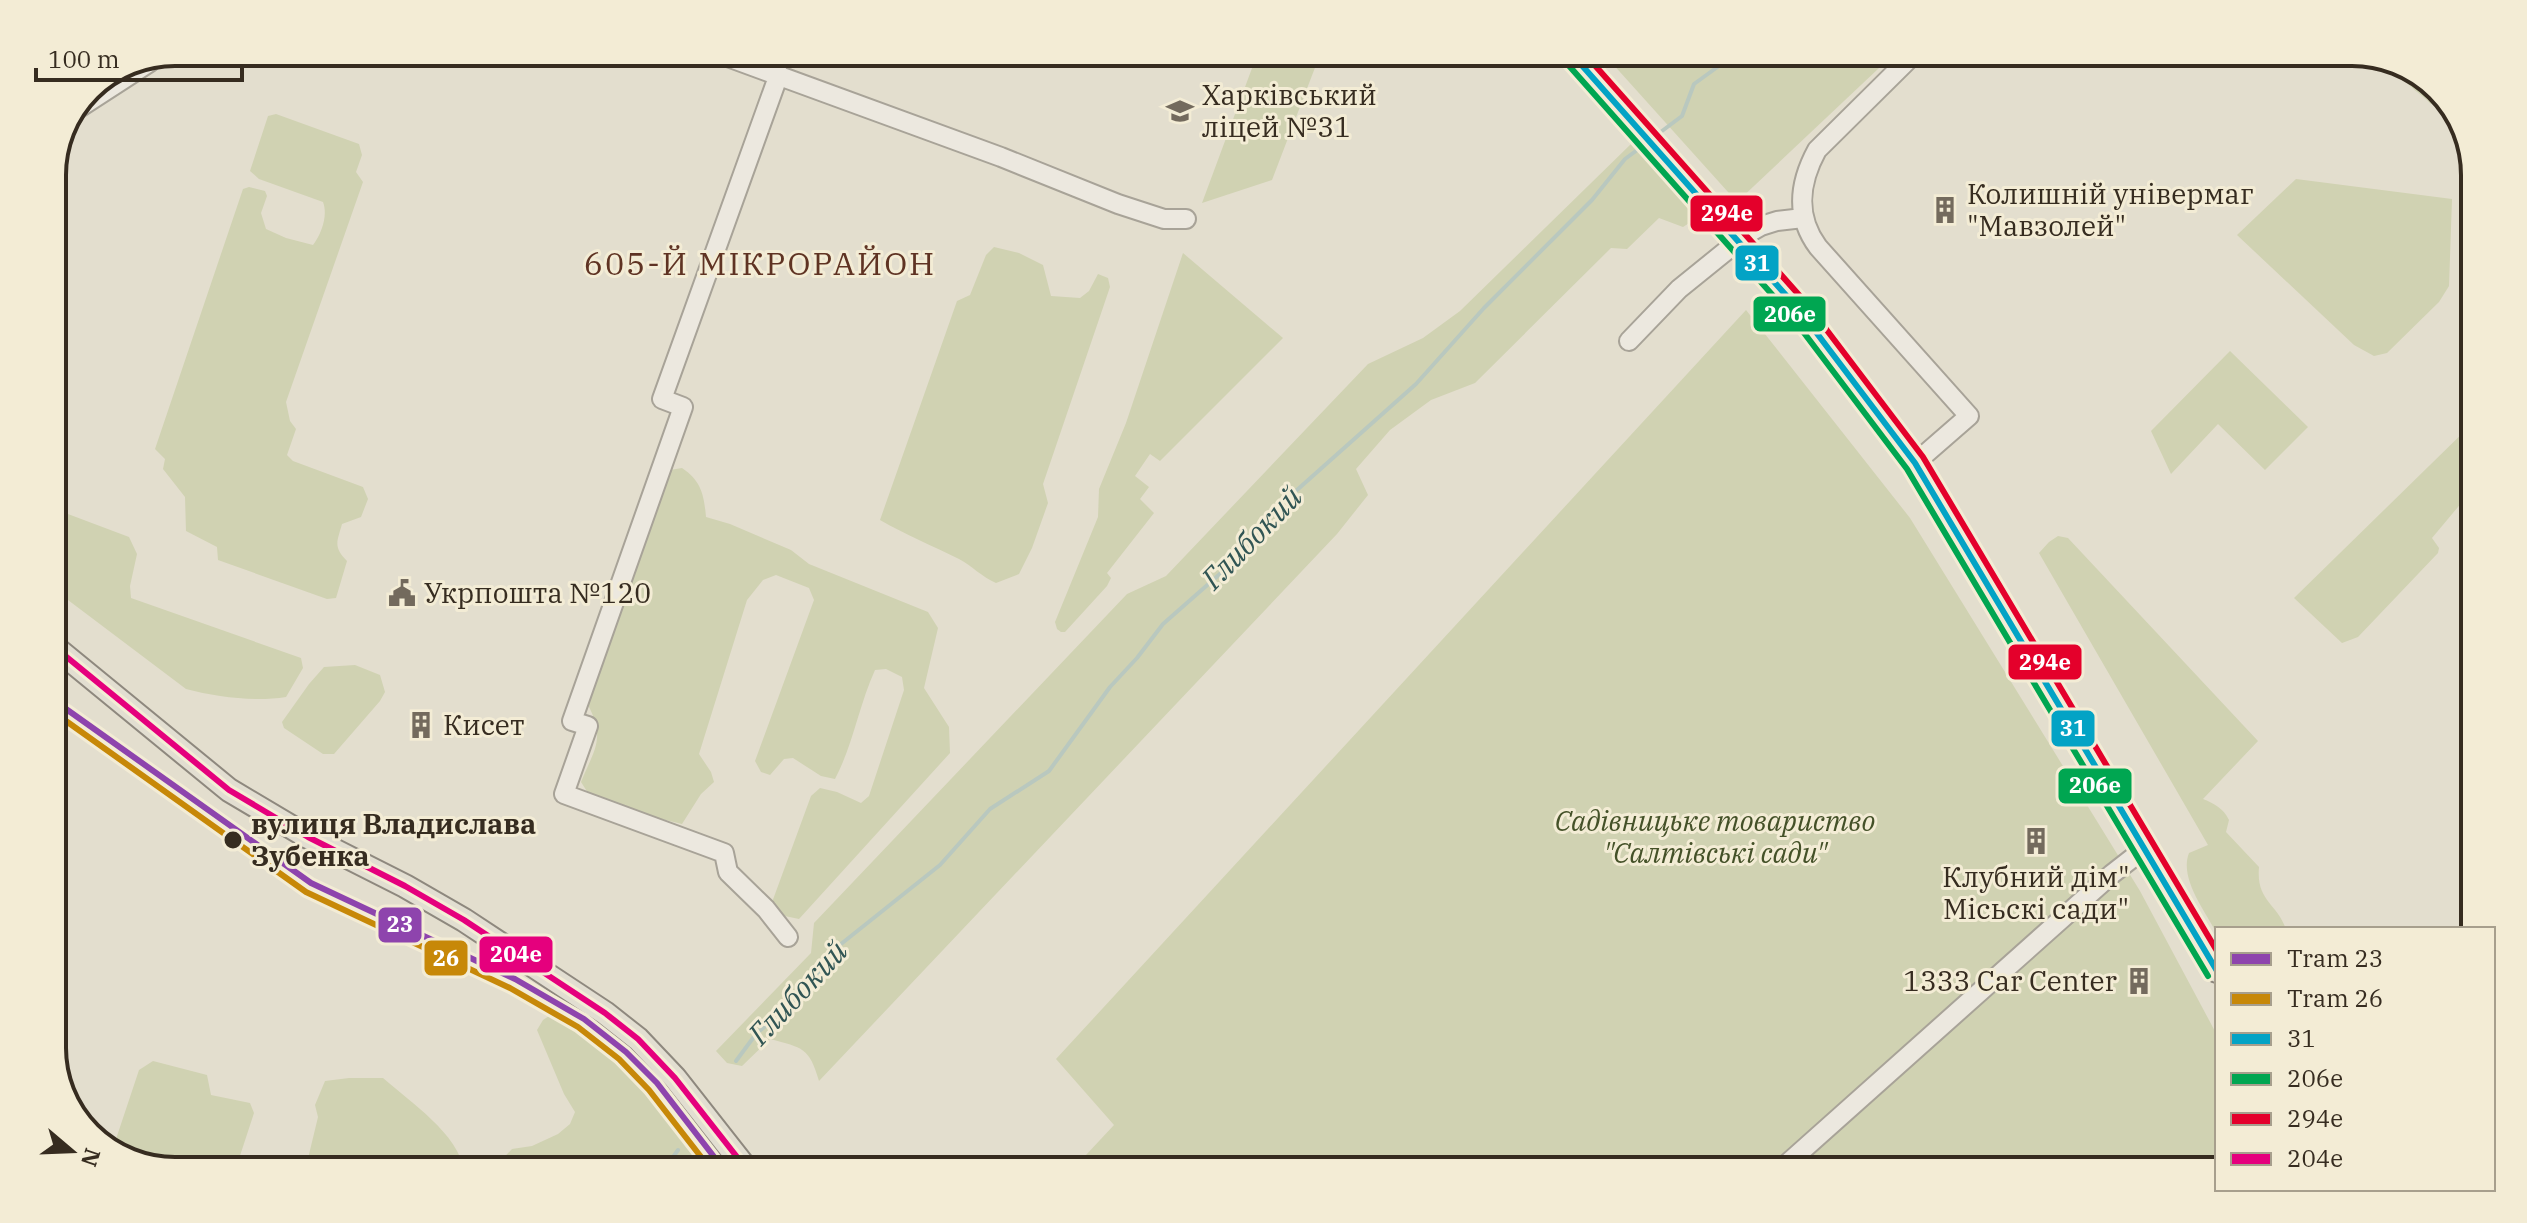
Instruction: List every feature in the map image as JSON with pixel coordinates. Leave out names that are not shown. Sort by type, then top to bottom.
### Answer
[{"type":"main road","points":[[1583,66],[1759,262],[1915,463],[2215,968]]},
{"type":"main road","points":[[66,656],[229,790],[308,837],[428,899],[615,1020],[675,1078],[737,1157]]},
{"type":"street","points":[[755,66],[1118,204],[1164,219],[1186,219]]},
{"type":"street","points":[[1902,66],[1817,150],[1803,182],[1801,200],[1805,227],[1818,247],[1969,416],[1915,463]]},
{"type":"street","points":[[779,74],[662,399],[683,407],[572,721],[588,726],[564,794],[724,853],[728,872],[766,909],[788,937]]},
{"type":"street","points":[[1629,341],[1679,289],[1747,234],[1777,221],[1803,218]]},
{"type":"street","points":[[1795,1157],[2112,874],[2144,849]]},
{"type":"green space","points":[[1253,66],[1316,66],[1272,180],[1202,203]]},
{"type":"green space","points":[[1615,66],[1881,66],[1737,202]]},
{"type":"green space","points":[[2402,79],[2434,103],[2431,104]]},
{"type":"green space","points":[[276,114],[359,144],[362,155],[356,172],[363,182],[286,402],[290,421],[296,429],[287,455],[293,461],[363,487],[368,499],[361,517],[342,524],[337,544],[347,561],[336,598],[327,599],[218,560],[217,547],[186,531],[185,497],[163,469],[165,459],[155,449],[243,189],[249,187],[265,191],[267,196],[261,213],[266,229],[313,245],[321,230],[325,213],[323,202],[259,179],[250,171],[268,116]]},
{"type":"green space","points":[[1632,143],[1697,218],[1683,227],[1659,218],[1627,249],[1611,248],[1475,383],[1431,400],[1390,430],[1356,469],[1368,495],[1337,534],[819,1081],[808,1055],[770,1039],[742,1066],[727,1063],[716,1051],[811,953],[814,923],[1127,594],[1166,576],[1368,364],[1423,338],[1460,311]]},
{"type":"green space","points":[[2296,179],[2452,199],[2449,286],[2439,302],[2387,353],[2374,356],[2354,345],[2237,235]]},
{"type":"green space","points":[[994,247],[1019,253],[1043,265],[1051,296],[1080,298],[1089,291],[1098,274],[1108,278],[1110,287],[1043,484],[1048,503],[1032,548],[1019,574],[996,583],[959,559],[880,520],[957,301],[970,295],[986,255]]},
{"type":"green space","points":[[1183,253],[1283,338],[1160,461],[1150,454],[1135,476],[1149,487],[1140,499],[1154,513],[1107,573],[1111,578],[1107,586],[1065,632],[1061,632],[1055,622],[1098,517],[1099,489],[1126,423]]},
{"type":"green space","name":"Садівницьке товариство \"Салтівські сади\"","points":[[1746,310],[1910,518],[2140,891],[2215,1031],[2215,1157],[1084,1157],[1114,1125],[1056,1059]]},
{"type":"green space","points":[[2230,351],[2308,427],[2265,470],[2218,424],[2171,474],[2151,431]]},
{"type":"green space","points":[[2461,435],[2461,503],[2432,538],[2439,548],[2438,553],[2358,637],[2342,643],[2294,598]]},
{"type":"green space","points":[[682,468],[700,489],[706,517],[791,550],[809,564],[928,612],[938,628],[924,688],[949,727],[950,753],[799,919],[780,915],[771,905],[811,796],[820,788],[861,803],[869,796],[904,690],[902,677],[886,669],[875,670],[835,779],[821,776],[793,758],[784,759],[770,775],[761,772],[755,761],[814,600],[809,588],[776,575],[763,580],[747,600],[699,754],[714,782],[701,794],[682,824],[645,815],[588,793],[581,782],[594,753],[597,736],[588,705],[655,504],[670,470]]},
{"type":"green space","points":[[66,513],[129,537],[137,554],[130,586],[131,598],[301,658],[303,668],[286,697],[236,698],[186,689],[66,599]]},
{"type":"green space","points":[[2058,536],[2068,538],[2258,741],[2203,799],[2227,816],[2226,832],[2259,867],[2264,894],[2285,927],[2215,927],[2215,930],[2187,873],[2189,853],[2208,845],[2039,553]]},
{"type":"green space","points":[[355,665],[380,675],[385,692],[334,754],[323,754],[284,728],[282,722],[324,667]]},
{"type":"green space","points":[[552,1014],[600,1045],[621,1063],[660,1104],[702,1157],[504,1157],[512,1149],[532,1146],[558,1134],[570,1124],[575,1112],[564,1094],[537,1030],[543,1020]]},
{"type":"green space","points":[[153,1061],[207,1075],[211,1095],[250,1103],[254,1113],[240,1157],[154,1155],[133,1149],[116,1139],[139,1070]]},
{"type":"green space","points":[[383,1078],[443,1132],[460,1157],[308,1157],[318,1117],[315,1105],[325,1081]]},
{"type":"waterway","name":"Глибокий","points":[[1654,137],[1682,116],[1694,84],[1719,66]]},
{"type":"waterway","name":"Глибокий","points":[[736,1061],[756,1034],[808,990],[836,948],[940,865],[990,809],[1049,771],[1110,687],[1163,624],[1246,551],[1279,506],[1416,384],[1484,308],[1592,200],[1625,159],[1644,145]]},
{"type":"waterway","name":"Глибокий","points":[[673,1157],[678,1150]]},
{"type":"tram line","name":"23","points":[[66,709],[311,883],[515,979],[584,1019],[626,1052],[657,1083],[714,1157]]},
{"type":"tram line","name":"26","points":[[66,721],[306,892],[510,988],[578,1027],[619,1059],[649,1090],[701,1157]]},
{"type":"transit line","name":"206е","points":[[1569,66],[1792,317],[1907,469],[2208,976]]},
{"type":"transit line","name":"31","points":[[1582,66],[1800,311],[1915,463],[2215,968]]},
{"type":"transit line","name":"294е","points":[[1595,66],[1807,304],[1923,457],[2215,948]]},
{"type":"transit line","name":"204е","points":[[66,656],[229,790],[308,837],[464,920],[605,1013],[638,1039],[675,1078],[737,1157]]},
{"type":"place","name":"Харківський ліцей №31","points":[[1180,111]]},
{"type":"place","name":"Колишній універмаг \"Мавзолей\"","points":[[1945,210]]},
{"type":"place","name":"Укрпошта №120","points":[[402,593]]},
{"type":"place","name":"Кисет","points":[[421,725]]},
{"type":"place","name":"вулиця Владислава Зубенка","points":[[233,840]]},
{"type":"place","name":"Клубний дім\" Місьскі сади\"","points":[[2036,841]]},
{"type":"place","name":"1333 Car Center","points":[[2139,981]]},
{"type":"district","name":"605-Й МІКРОРАЙОН","points":[[760,264]]}]
